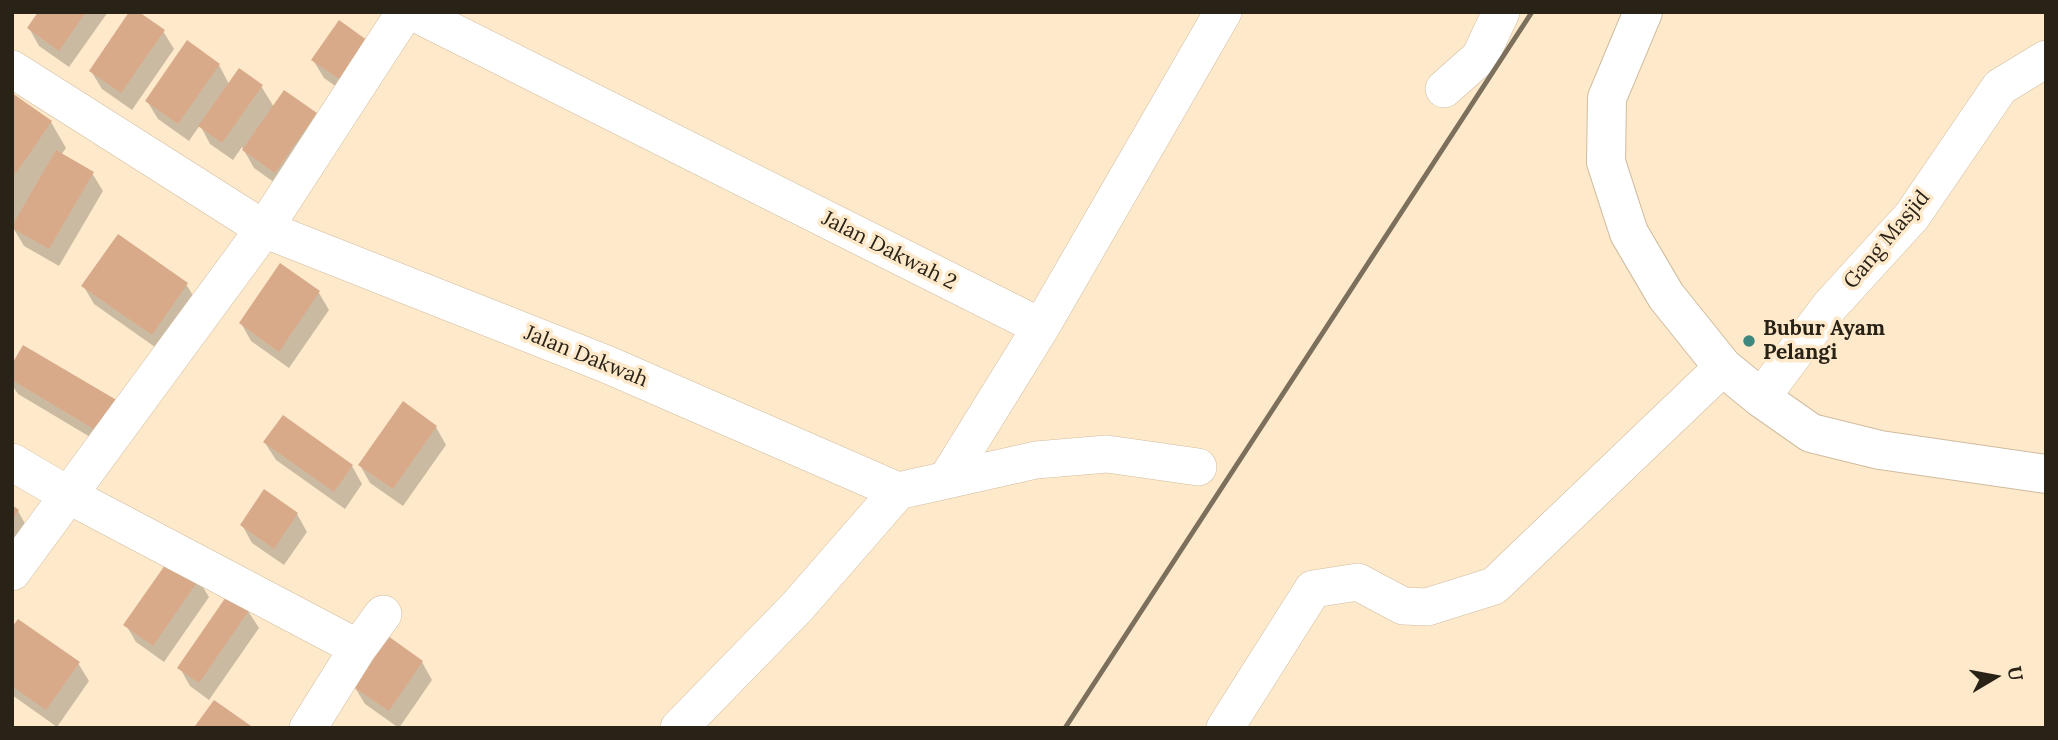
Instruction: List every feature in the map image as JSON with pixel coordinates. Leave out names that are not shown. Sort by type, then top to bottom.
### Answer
[{"type":"main road","points":[[1643,12],[1607,99],[1606,162],[1629,233],[1665,296],[1723,367],[1811,433],[1880,450],[2046,474]]},
{"type":"street","points":[[12,572],[264,229],[405,12]]},
{"type":"street","name":"Jalan Dakwah 2","points":[[412,12],[1041,327]]},
{"type":"street","points":[[947,479],[1041,327],[1223,12]]},
{"type":"street","points":[[1444,89],[1480,57],[1501,12]]},
{"type":"street","name":"Gang Masjid","points":[[1761,398],[1829,307],[1912,216],[2000,87],[2046,59]]},
{"type":"street","name":"Jalan Dakwah","points":[[12,69],[264,229],[606,364],[898,491]]},
{"type":"street","points":[[1225,728],[1313,589],[1359,582],[1403,606],[1427,607],[1494,586],[1723,367]]},
{"type":"street","points":[[679,728],[798,606],[898,491],[1035,460],[1107,454],[1198,467]]},
{"type":"street","points":[[12,462],[68,495],[358,648]]},
{"type":"street","points":[[308,728],[358,648],[383,614]]},
{"type":"building","points":[[38,12],[86,12],[59,51],[27,28]]},
{"type":"building","points":[[129,12],[139,12],[165,30],[121,93],[89,71]]},
{"type":"building","points":[[339,20],[378,48],[351,87],[311,60]]},
{"type":"building","points":[[187,40],[220,64],[178,124],[145,101]]},
{"type":"building","points":[[239,68],[263,85],[222,143],[198,126]]},
{"type":"building","points":[[284,90],[317,113],[275,173],[242,150]]},
{"type":"building","points":[[12,93],[52,121],[12,179]]},
{"type":"building","points":[[56,150],[94,172],[49,249],[12,226]]},
{"type":"building","points":[[118,234],[188,283],[152,335],[81,286]]},
{"type":"building","points":[[280,263],[320,291],[279,352],[239,323]]},
{"type":"building","points":[[23,345],[125,405],[107,437],[12,380],[12,364]]},
{"type":"building","points":[[403,401],[437,426],[393,489],[358,465]]},
{"type":"building","points":[[283,415],[353,465],[334,492],[263,442]]},
{"type":"building","points":[[264,489],[298,513],[274,549],[240,525]]},
{"type":"building","points":[[12,505],[19,510],[12,520]]},
{"type":"building","points":[[170,558],[200,578],[153,646],[123,625]]},
{"type":"building","points":[[228,594],[250,609],[199,683],[177,668]]},
{"type":"building","points":[[18,619],[80,662],[46,710],[12,686],[12,627]]},
{"type":"building","points":[[388,636],[423,661],[389,711],[352,686]]},
{"type":"building","points":[[214,700],[254,728],[195,726]]},
{"type":"railway","points":[[1065,728],[1532,12]]},
{"type":"place","name":"Bubur Ayam Pelangi","points":[[1749,341]]}]
